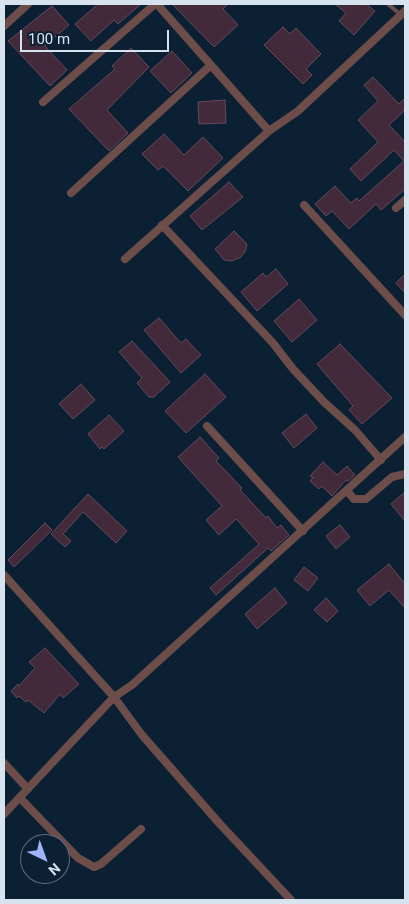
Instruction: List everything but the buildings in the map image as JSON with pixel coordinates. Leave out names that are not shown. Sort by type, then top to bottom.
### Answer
[{"type":"street","points":[[4,26],[28,4]]},
{"type":"street","points":[[43,102],[156,4],[268,131]]},
{"type":"street","points":[[125,259],[268,131],[298,111],[403,13]]},
{"type":"street","points":[[71,193],[211,65]]},
{"type":"street","points":[[396,208],[405,200]]},
{"type":"street","points":[[304,205],[405,315]]},
{"type":"street","points":[[162,225],[273,342],[293,369],[324,402],[355,430],[381,460]]},
{"type":"street","points":[[207,426],[303,531]]},
{"type":"street","points":[[4,814],[114,697],[132,685],[405,437]]},
{"type":"street","points":[[347,491],[354,498],[366,499],[392,477],[405,474]]},
{"type":"street","points":[[4,574],[114,697],[142,735],[219,823],[291,900]]},
{"type":"street","points":[[4,763],[28,789]]},
{"type":"street","points":[[20,798],[78,858],[94,867],[101,864],[140,829]]},
{"type":"lane","points":[[388,4],[403,13]]}]
